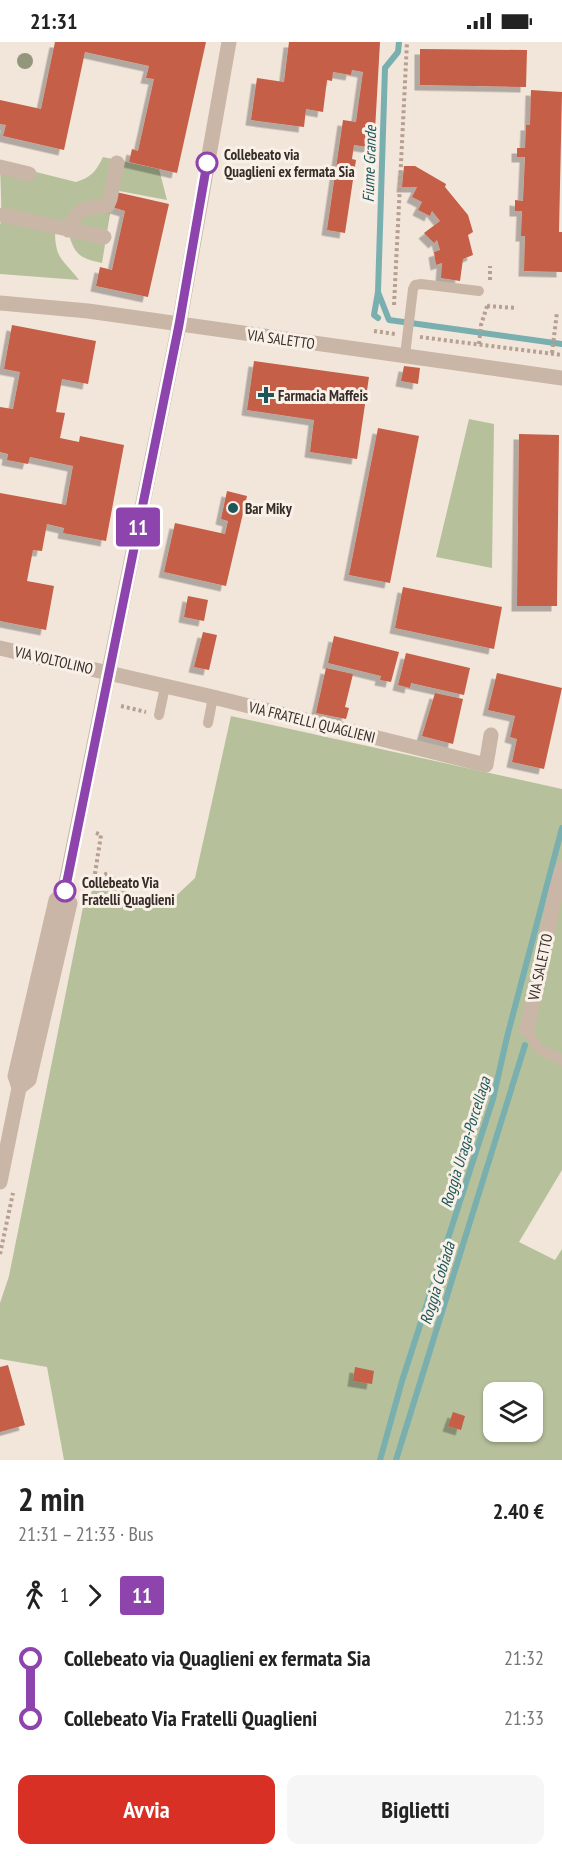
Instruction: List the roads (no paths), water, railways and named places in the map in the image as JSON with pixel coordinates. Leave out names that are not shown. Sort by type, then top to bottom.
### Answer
[{"type":"street","points":[[0,1182],[19,1088],[29,1080],[70,903],[64,893],[179,325],[229,42]]},
{"type":"street","points":[[68,230],[73,216],[90,207],[107,206],[117,163]]},
{"type":"street","points":[[0,167],[29,174]]},
{"type":"street","points":[[3,215],[104,237]]},
{"type":"street","name":"VIA SALETTO","points":[[0,303],[88,311],[562,378]]},
{"type":"street","name":"VIA VOLTOLINO","points":[[0,648],[108,673]]},
{"type":"street","name":"VIA FRATELLI QUAGLIENI","points":[[108,673],[486,765],[491,735]]},
{"type":"street","name":"VIA SALETTO","points":[[527,1030],[562,869]]},
{"type":"lane","points":[[405,355],[411,334],[410,314],[415,285],[479,291]]},
{"type":"lane","points":[[159,715],[165,687]]},
{"type":"lane","points":[[208,723],[213,697]]},
{"type":"lane","points":[[527,1030],[538,1048],[562,1060]]},
{"type":"waterway","name":"Fiume Grande","points":[[399,42],[398,52],[385,68],[378,292],[389,320],[562,344]]},
{"type":"waterway","name":"Fiume Grande","points":[[378,292],[374,315],[378,318]]},
{"type":"waterway","name":"Roggia Uraga-Porcellaga","points":[[380,1460],[402,1381],[493,1099],[562,828]]},
{"type":"waterway","name":"Roggia Cobiada","points":[[396,1460],[525,1045]]},
{"type":"place","name":"Collebeato via Quaglieni ex fermata Sia","points":[[207,163]]},
{"type":"place","name":"Farmacia Maffeis","points":[[266,395]]},
{"type":"place","name":"Bar Miky","points":[[233,508]]},
{"type":"place","name":"Collebeato Via Fratelli Quaglieni","points":[[65,891]]}]
